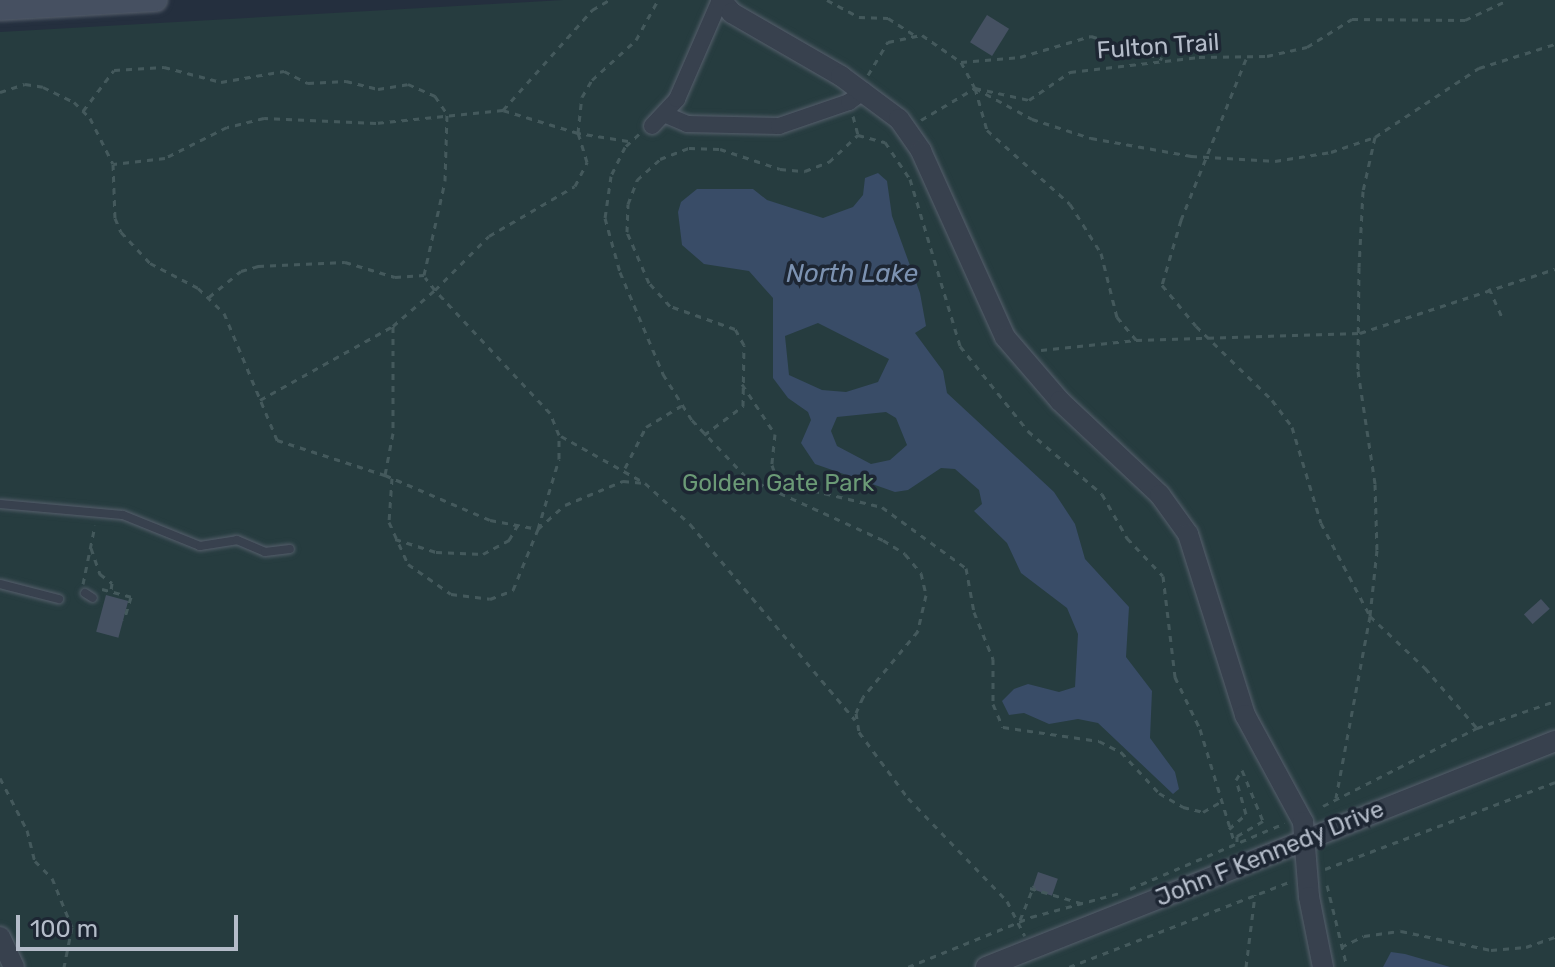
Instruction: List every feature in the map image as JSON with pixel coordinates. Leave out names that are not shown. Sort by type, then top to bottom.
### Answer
[{"type":"main road","points":[[0,9],[156,0]]},
{"type":"street","points":[[652,126],[666,115],[691,72],[720,0],[737,16],[908,129],[994,319],[1016,353],[1160,495],[1188,534],[1245,715],[1301,816],[1306,838],[1309,897],[1323,967]]},
{"type":"street","points":[[666,115],[687,124],[768,128],[856,96]]},
{"type":"street","name":"John F Kennedy Drive","points":[[986,967],[1555,741]]},
{"type":"street","points":[[0,937],[14,967]]},
{"type":"lane","points":[[0,504],[123,515],[200,546],[237,540],[265,552],[290,549]]},
{"type":"lane","points":[[0,584],[59,599]]},
{"type":"path","points":[[503,110],[592,10],[609,0]]},
{"type":"path","points":[[260,400],[393,326],[435,290],[489,236],[575,186],[587,162],[578,133],[587,88],[636,40],[658,0]]},
{"type":"path","points":[[827,0],[859,17],[888,18],[913,34],[938,42],[961,62],[975,88],[987,130],[1070,204],[1101,253],[1117,317],[1136,340]]},
{"type":"path","name":"Fulton Trail","points":[[975,88],[1029,100],[1070,72],[1165,60],[1246,59],[1307,47],[1352,19],[1465,20],[1508,0]]},
{"type":"path","points":[[704,435],[743,406],[740,381],[746,360],[739,333],[670,306],[644,274],[627,232],[633,187],[651,165],[678,150],[720,149],[780,169],[805,171],[829,162],[858,135],[856,96],[883,46],[913,34]]},
{"type":"path","points":[[961,62],[1020,57],[1091,36],[1165,60]]},
{"type":"path","points":[[975,88],[1032,119],[1091,138],[1205,156],[1275,161],[1331,152],[1375,137],[1479,68],[1555,44]]},
{"type":"path","points":[[1246,59],[1205,156],[1162,285],[1205,335],[1272,400],[1292,427],[1321,523],[1370,616],[1425,668],[1477,728]]},
{"type":"path","points":[[83,111],[114,70],[164,67],[221,82],[284,71],[308,83],[346,81],[378,89],[408,84],[435,96],[447,114],[445,181],[424,275],[539,397],[559,435],[559,459],[538,529],[513,590],[490,599],[451,594],[426,580],[392,538],[392,478]]},
{"type":"path","points":[[0,92],[34,84],[83,111],[113,164],[115,218],[121,232],[150,263],[209,297],[229,321],[237,352],[277,440],[289,447],[385,475],[490,520],[538,529],[565,505],[623,481],[645,483]]},
{"type":"path","points":[[908,129],[975,88]]},
{"type":"path","points":[[113,164],[165,158],[252,119],[376,123],[503,110],[578,133],[629,141]]},
{"type":"path","points":[[652,126],[629,141],[608,185],[607,230],[650,345],[681,406],[704,435],[747,478],[883,540],[905,554],[921,573],[926,595],[918,631],[863,697],[856,722]]},
{"type":"path","points":[[858,135],[885,142],[904,168],[933,247],[960,346],[1028,431],[1102,494],[1127,538],[1163,576],[1175,677],[1196,718],[1228,829],[1236,843]]},
{"type":"path","points":[[1336,798],[1370,616],[1375,497],[1359,385],[1363,191],[1375,137]]},
{"type":"path","points":[[209,297],[241,271],[258,266],[345,262],[395,277],[424,275]]},
{"type":"path","points":[[1016,353],[1205,335],[1360,333],[1489,287],[1555,269]]},
{"type":"path","points":[[1489,287],[1502,317]]},
{"type":"path","points":[[385,475],[396,375],[393,326]]},
{"type":"path","points":[[740,381],[775,434],[772,465],[778,482],[882,507],[966,568],[976,619],[993,659],[993,704],[997,717],[1013,732],[1067,735],[1115,748],[1159,793],[1183,807],[1203,812],[1220,802]]},
{"type":"path","points":[[625,468],[646,427],[681,406]]},
{"type":"path","points":[[559,435],[625,468],[690,524],[856,722],[900,789],[1000,893],[1019,922],[1031,950]]},
{"type":"path","points":[[87,592],[97,517]]},
{"type":"path","points":[[392,538],[436,552],[483,554],[509,540],[517,526]]},
{"type":"path","points":[[91,548],[100,574],[112,583],[110,591]]},
{"type":"path","points":[[101,589],[131,597],[124,620]]},
{"type":"path","points":[[1323,806],[1477,728],[1555,701]]},
{"type":"path","points":[[1228,829],[1246,814],[1236,780],[1242,770],[1263,821],[1237,836],[1236,843]]},
{"type":"path","points":[[0,778],[27,830],[35,861],[52,878],[72,927],[64,967]]},
{"type":"path","points":[[1347,967],[1322,870],[1555,782]]},
{"type":"path","points":[[908,967],[1019,922],[1085,905],[1285,823]]},
{"type":"path","points":[[1069,967],[1295,879]]},
{"type":"path","points":[[1019,922],[1032,887],[1085,905]]},
{"type":"path","points":[[1246,967],[1255,894]]},
{"type":"path","points":[[1341,947],[1401,931],[1491,950],[1532,946],[1555,937]]},
{"type":"green space","name":"Golden Gate Park","points":[[563,0],[1555,0],[1555,967],[0,967],[0,32]]},
{"type":"water","name":"North Lake","points":[[878,173],[887,181],[892,216],[920,293],[926,326],[915,333],[943,371],[947,393],[1054,492],[1075,524],[1085,559],[1129,607],[1126,657],[1152,691],[1150,738],[1175,772],[1179,789],[1173,794],[1098,723],[1078,719],[1049,724],[1024,713],[1009,715],[1002,701],[1014,689],[1028,684],[1059,692],[1075,687],[1078,634],[1067,608],[1021,573],[1007,543],[974,511],[982,504],[979,490],[955,469],[941,468],[908,490],[895,492],[815,464],[801,443],[811,420],[808,412],[788,398],[773,378],[773,298],[749,271],[704,264],[682,245],[678,212],[681,202],[697,189],[753,189],[767,200],[823,218],[853,207],[863,195],[865,178]],"holes":[[[818,323],[889,359],[878,382],[846,392],[822,390],[789,375],[785,336]],[[886,412],[896,418],[907,445],[890,460],[871,464],[837,446],[831,431],[837,417]]]},
{"type":"water","points":[[1391,952],[1405,954],[1450,967],[1383,967]]},
{"type":"building","points":[[987,15],[1009,29],[992,56],[970,42]]},
{"type":"building","points":[[106,595],[128,601],[118,638],[96,632]]},
{"type":"building","points":[[1541,599],[1550,609],[1533,624],[1524,614]]},
{"type":"building","points":[[1038,872],[1058,879],[1052,896],[1032,889]]}]
